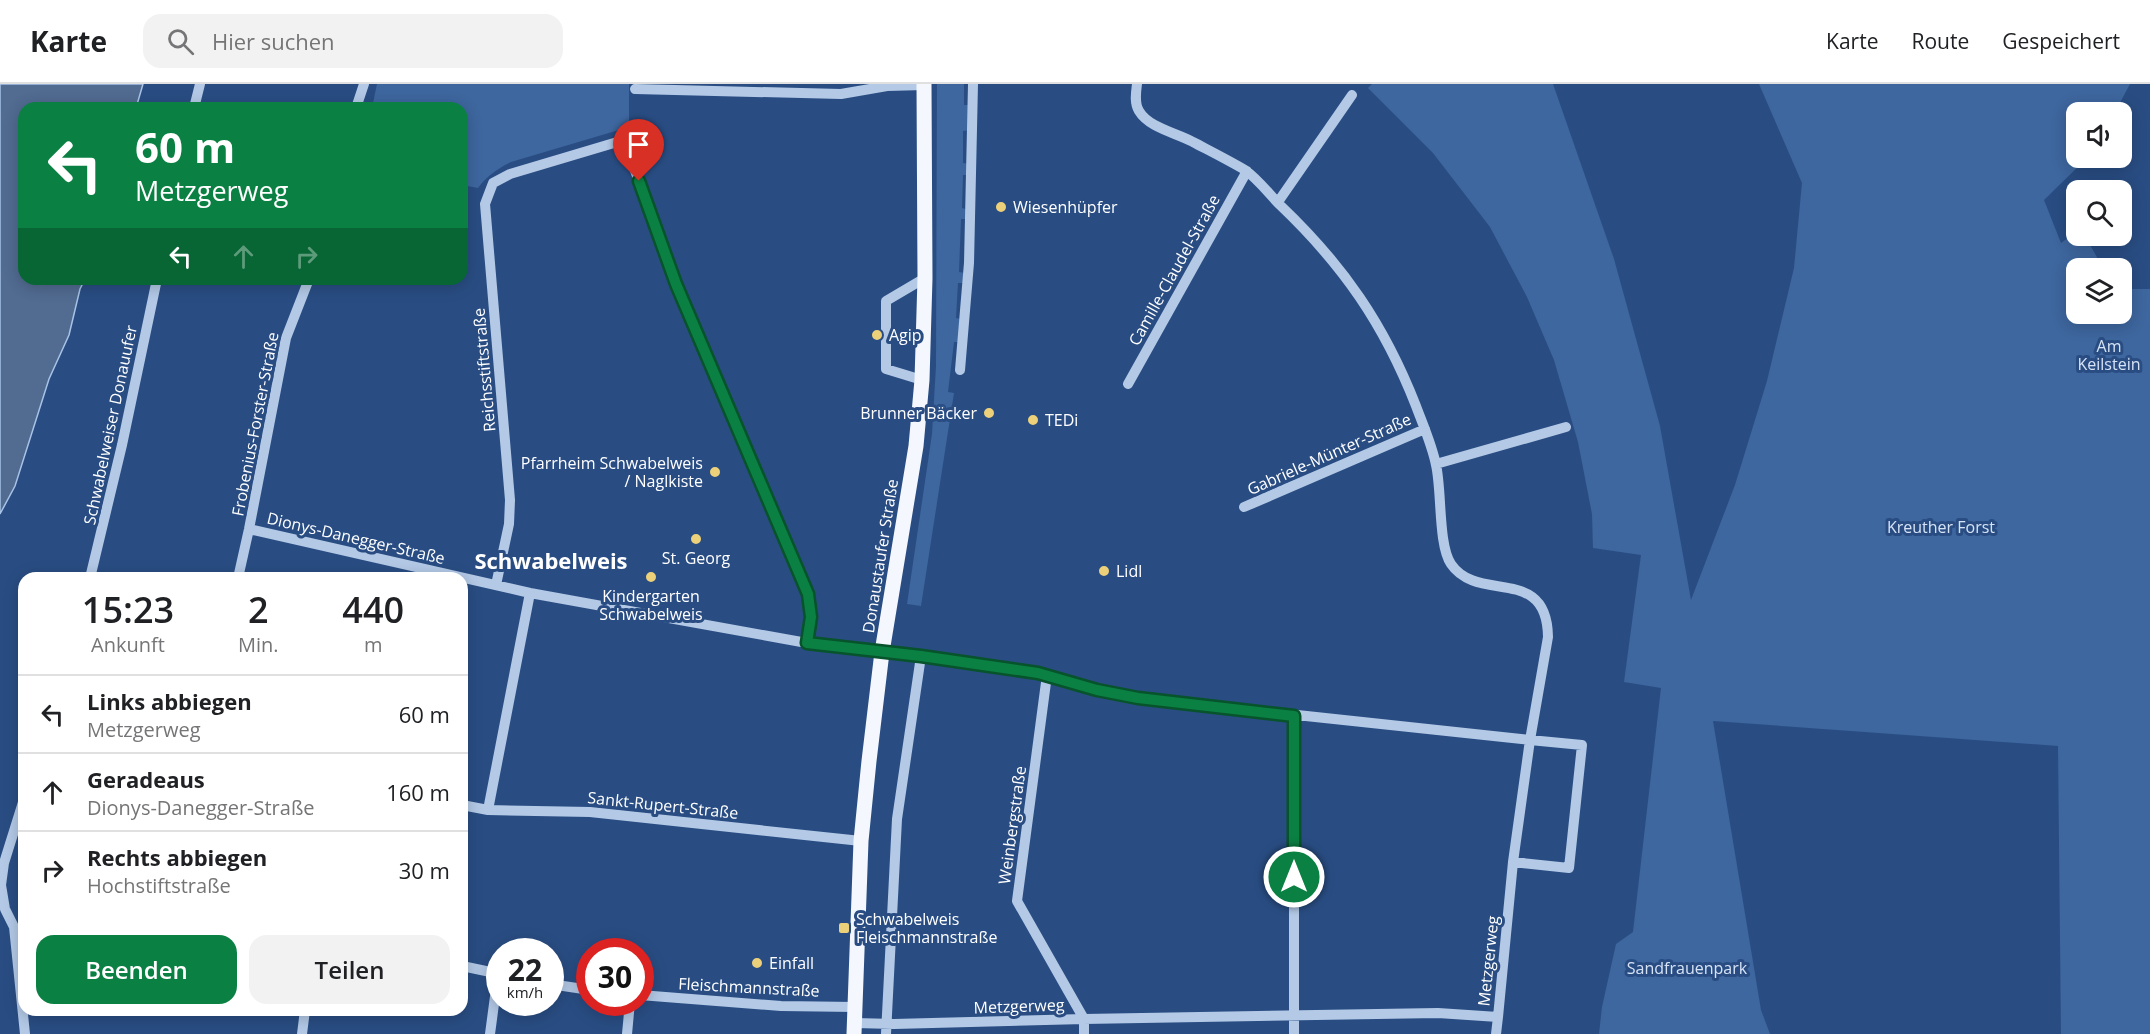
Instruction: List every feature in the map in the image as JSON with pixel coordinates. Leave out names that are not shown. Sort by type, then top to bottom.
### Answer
[{"type":"main road","name":"Donaustaufer Straße","points":[[855,1021],[861,841],[882,652],[916,446],[922,380],[925,278],[921,85]]},
{"type":"street","points":[[196,102],[200,84]]},
{"type":"street","points":[[358,102],[364,84]]},
{"type":"street","points":[[960,370],[969,263],[974,84]]},
{"type":"street","name":"Metzgerweg","points":[[855,1021],[887,1029],[1084,1018],[1438,1013],[1498,1017],[1514,862],[1530,740],[1548,637],[1548,620],[1541,605],[1527,593],[1476,581],[1460,574],[1450,563],[1444,544],[1436,464],[1425,429],[1408,386],[1365,302],[1307,231],[1246,171],[1192,141],[1149,122],[1138,110],[1137,84]]},
{"type":"street","points":[[635,89],[800,88],[842,94],[887,86],[921,85]]},
{"type":"street","points":[[1278,202],[1352,95]]},
{"type":"street","name":"Reichsstiftstraße","points":[[496,585],[509,524],[510,500],[485,204],[493,183],[510,174],[624,140],[676,284],[808,594],[811,617],[807,643]]},
{"type":"street","name":"Camille-Claudel-Straße","points":[[1128,384],[1246,171]]},
{"type":"street","points":[[922,380],[885,369],[886,301],[925,278]]},
{"type":"street","name":"Schwabelweiser Donauufer","points":[[91,572],[122,445],[156,285]]},
{"type":"street","name":"Frobenius-Forster-Straße","points":[[239,572],[286,338],[307,285]]},
{"type":"street","points":[[1436,464],[1566,427]]},
{"type":"street","name":"Gabriele-Münter-Straße","points":[[1244,507],[1425,429]]},
{"type":"street","name":"Dionys-Danegger-Straße","points":[[249,529],[428,572]]},
{"type":"street","name":"Dionys-Danegger-Straße","points":[[468,580],[807,643],[882,652]]},
{"type":"street","points":[[488,810],[530,593]]},
{"type":"street","points":[[882,652],[1047,675],[1097,690],[1138,698],[1582,745],[1569,868],[1514,862]]},
{"type":"street","points":[[887,1029],[897,819],[921,656]]},
{"type":"street","name":"Weinbergstraße","points":[[1047,675],[1017,901],[1084,1018],[1084,1034]]},
{"type":"street","points":[[1294,716],[1294,1034]]},
{"type":"street","name":"Sankt-Rupert-Straße","points":[[468,806],[488,810],[590,812],[861,841]]},
{"type":"street","points":[[18,818],[4,863],[1,885],[5,909],[18,926]]},
{"type":"street","points":[[468,967],[486,971]]},
{"type":"street","name":"Fleischmannstraße","points":[[654,996],[782,1006],[855,1021]]},
{"type":"street","points":[[24,1016],[25,1034]]},
{"type":"street","points":[[302,1034],[304,1016]]},
{"type":"street","points":[[490,1034],[493,1016]]},
{"type":"street","points":[[627,1034],[629,1016]]},
{"type":"street","points":[[1497,1034],[1498,1017]]},
{"type":"green space","points":[[377,84],[629,84],[629,127],[511,162],[493,173],[478,188],[468,186],[468,102],[373,102]]},
{"type":"green space","points":[[937,84],[964,84],[964,105],[970,105],[971,130],[963,131],[963,163],[970,164],[970,175],[963,175],[962,208],[969,210],[969,219],[961,219],[959,272],[965,273],[965,283],[958,283],[956,318],[961,319],[960,342],[954,342],[948,392],[954,393],[921,606],[907,604],[932,434],[936,366]]},
{"type":"green space","name":"Kreuther Forst","points":[[1372,84],[1553,84],[1614,259],[1660,426],[1691,600],[1735,485],[1767,381],[1794,268],[1802,183],[1759,84],[2130,84],[2120,102],[2066,102],[2066,168],[2077,168],[2044,200],[2061,243],[2066,239],[2066,246],[2091,246],[2097,258],[2066,258],[2066,324],[2132,324],[2132,289],[2150,289],[2150,1034],[2061,1034],[2058,746],[1713,721],[1761,1010],[1770,1034],[1599,1034],[1602,1007],[1616,944],[1633,932],[1661,688],[1624,682],[1641,555],[1593,548],[1592,514],[1578,442],[1554,360],[1527,297],[1490,227],[1433,153],[1368,88]]},
{"type":"shaded area","points":[[0,84],[143,84],[138,102],[18,102],[18,285],[82,285],[69,335],[49,379],[15,486],[0,514]]},
{"type":"place","name":"Wiesenhüpfer","points":[[1001,207]]},
{"type":"place","name":"Agip","points":[[877,335]]},
{"type":"place","name":"Brunner Bäcker","points":[[989,413]]},
{"type":"place","name":"TEDi","points":[[1033,420]]},
{"type":"place","name":"Pfarrheim Schwabelweis / Naglkiste","points":[[715,472]]},
{"type":"place","name":"St. Georg","points":[[696,539]]},
{"type":"place","name":"Lidl","points":[[1104,571]]},
{"type":"place","name":"Kindergarten Schwabelweis","points":[[651,577]]},
{"type":"place","name":"Schwabelweis Fleischmannstraße","points":[[844,928]]},
{"type":"place","name":"Einfall","points":[[757,963]]},
{"type":"district","name":"Schwabelweis","points":[[551,561]]},
{"type":"route","points":[[639,181],[676,284],[808,594],[811,617],[807,643],[1038,673],[1097,690],[1138,698],[1294,716],[1294,877]]},
{"type":"park label","name":"Am Keilstein","points":[[2109,355]]},
{"type":"park label","name":"Sandfrauenpark","points":[[1687,968]]}]
